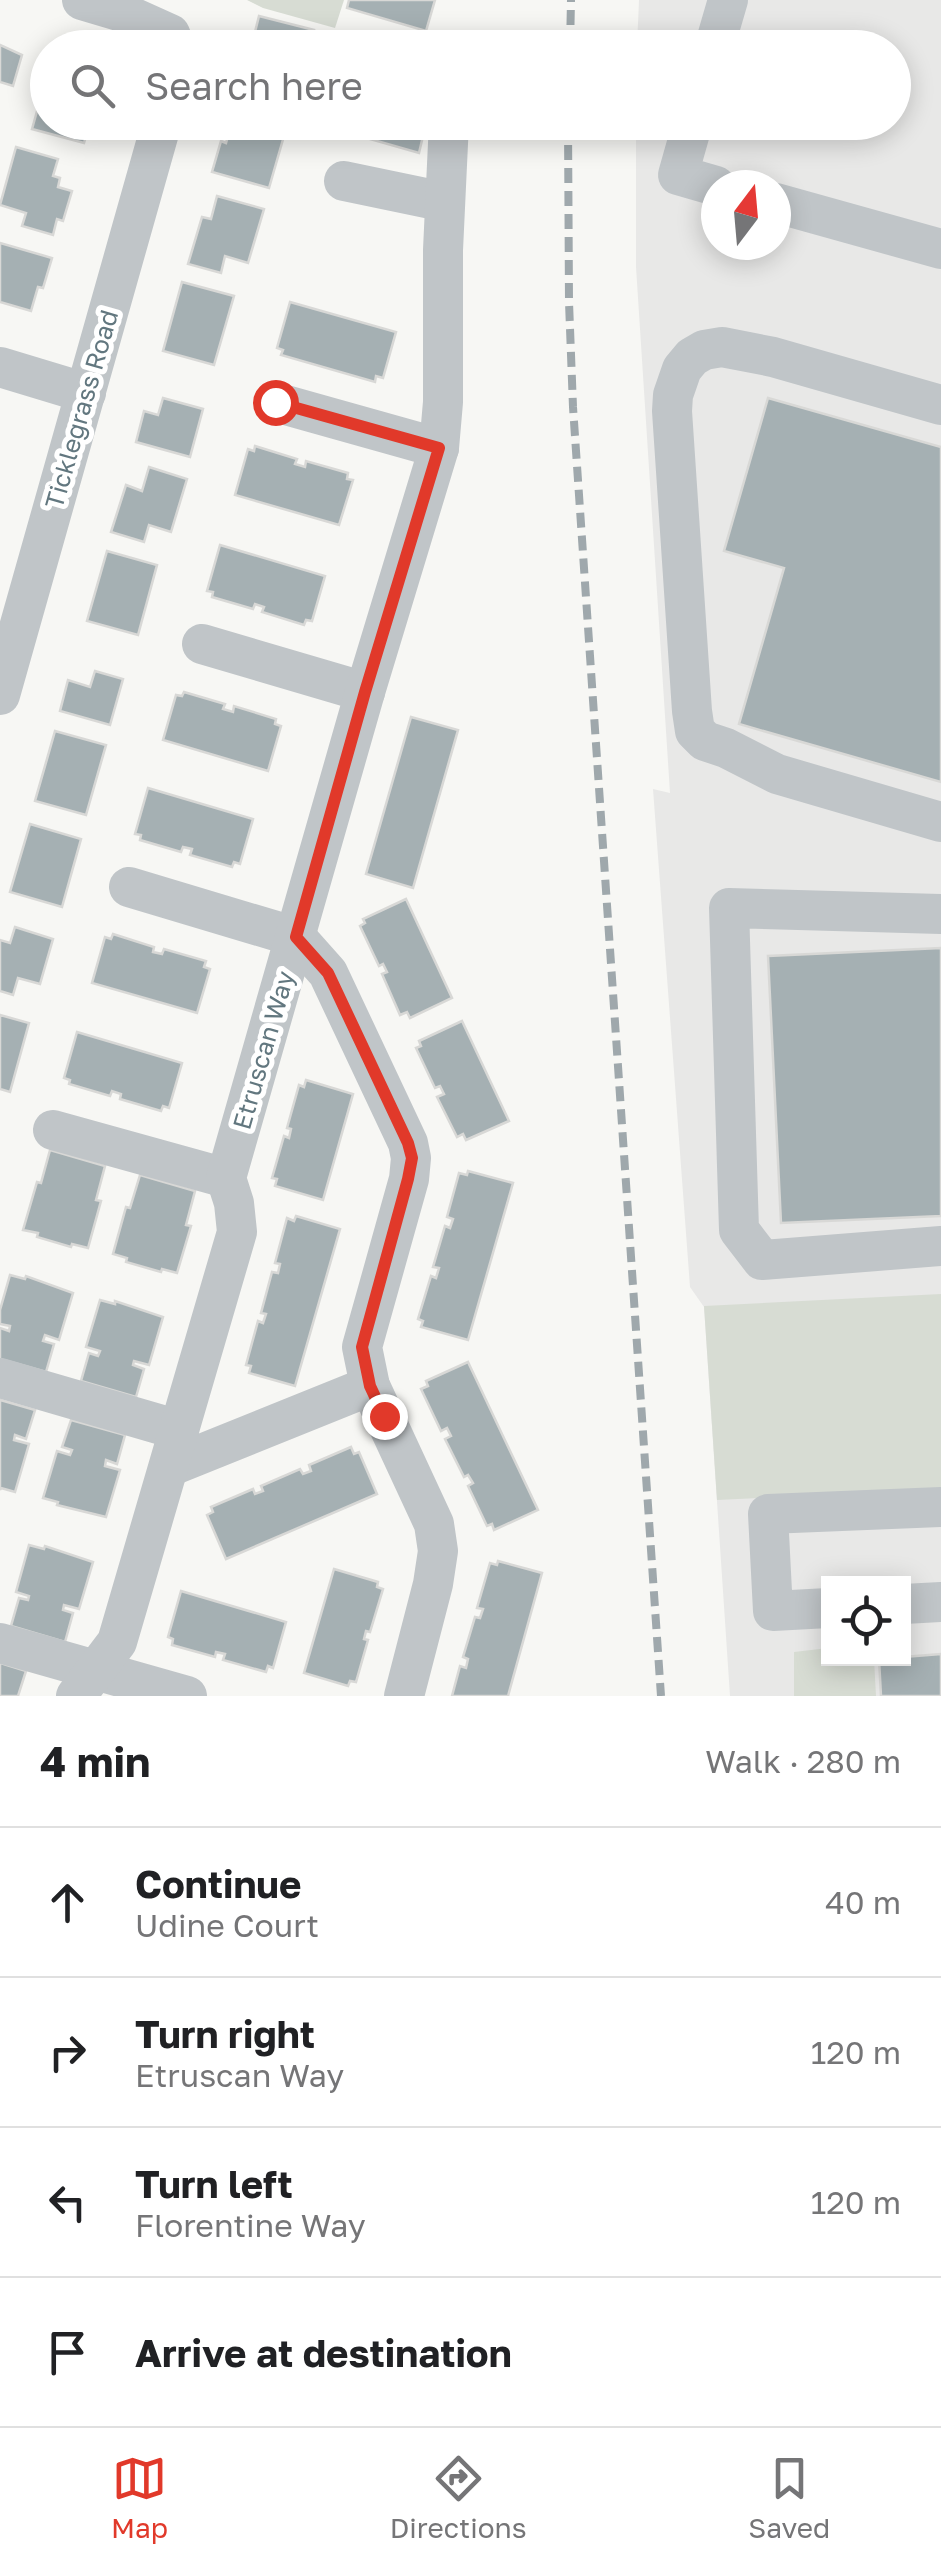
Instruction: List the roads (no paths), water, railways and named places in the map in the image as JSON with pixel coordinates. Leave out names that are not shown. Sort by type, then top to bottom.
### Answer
[{"type":"street","points":[[82,0],[119,10],[154,30]]},
{"type":"street","points":[[719,30],[728,0]]},
{"type":"street","name":"Ticklegrass Road","points":[[0,695],[157,140]]},
{"type":"street","name":"Etruscan Way","points":[[85,1683],[117,1642],[238,1232],[226,1178],[439,448],[448,140]]},
{"type":"street","points":[[688,140],[678,175],[701,182]]},
{"type":"street","points":[[344,180],[446,202]]},
{"type":"street","points":[[791,207],[941,250]]},
{"type":"street","points":[[941,405],[773,357],[722,347],[692,357],[682,369],[672,394],[695,731],[706,741],[777,774],[941,822]]},
{"type":"street","points":[[0,367],[86,393]]},
{"type":"street","points":[[275,402],[439,448]]},
{"type":"street","points":[[202,644],[365,692]]},
{"type":"street","points":[[129,887],[296,937],[328,973],[408,1143],[412,1158],[408,1179],[362,1347],[370,1386],[434,1524],[438,1552],[404,1696]]},
{"type":"street","points":[[941,914],[729,908],[739,1230],[762,1260],[941,1246]]},
{"type":"street","points":[[52,1130],[226,1178]]},
{"type":"street","points":[[0,1378],[174,1449],[370,1386]]},
{"type":"street","points":[[821,1609],[773,1612],[768,1514],[941,1507]]},
{"type":"street","points":[[911,1604],[941,1602]]},
{"type":"street","points":[[0,1643],[85,1683],[187,1696]]},
{"type":"railway","points":[[570,30],[571,0]]},
{"type":"railway","points":[[568,140],[573,407],[661,1696]]}]
